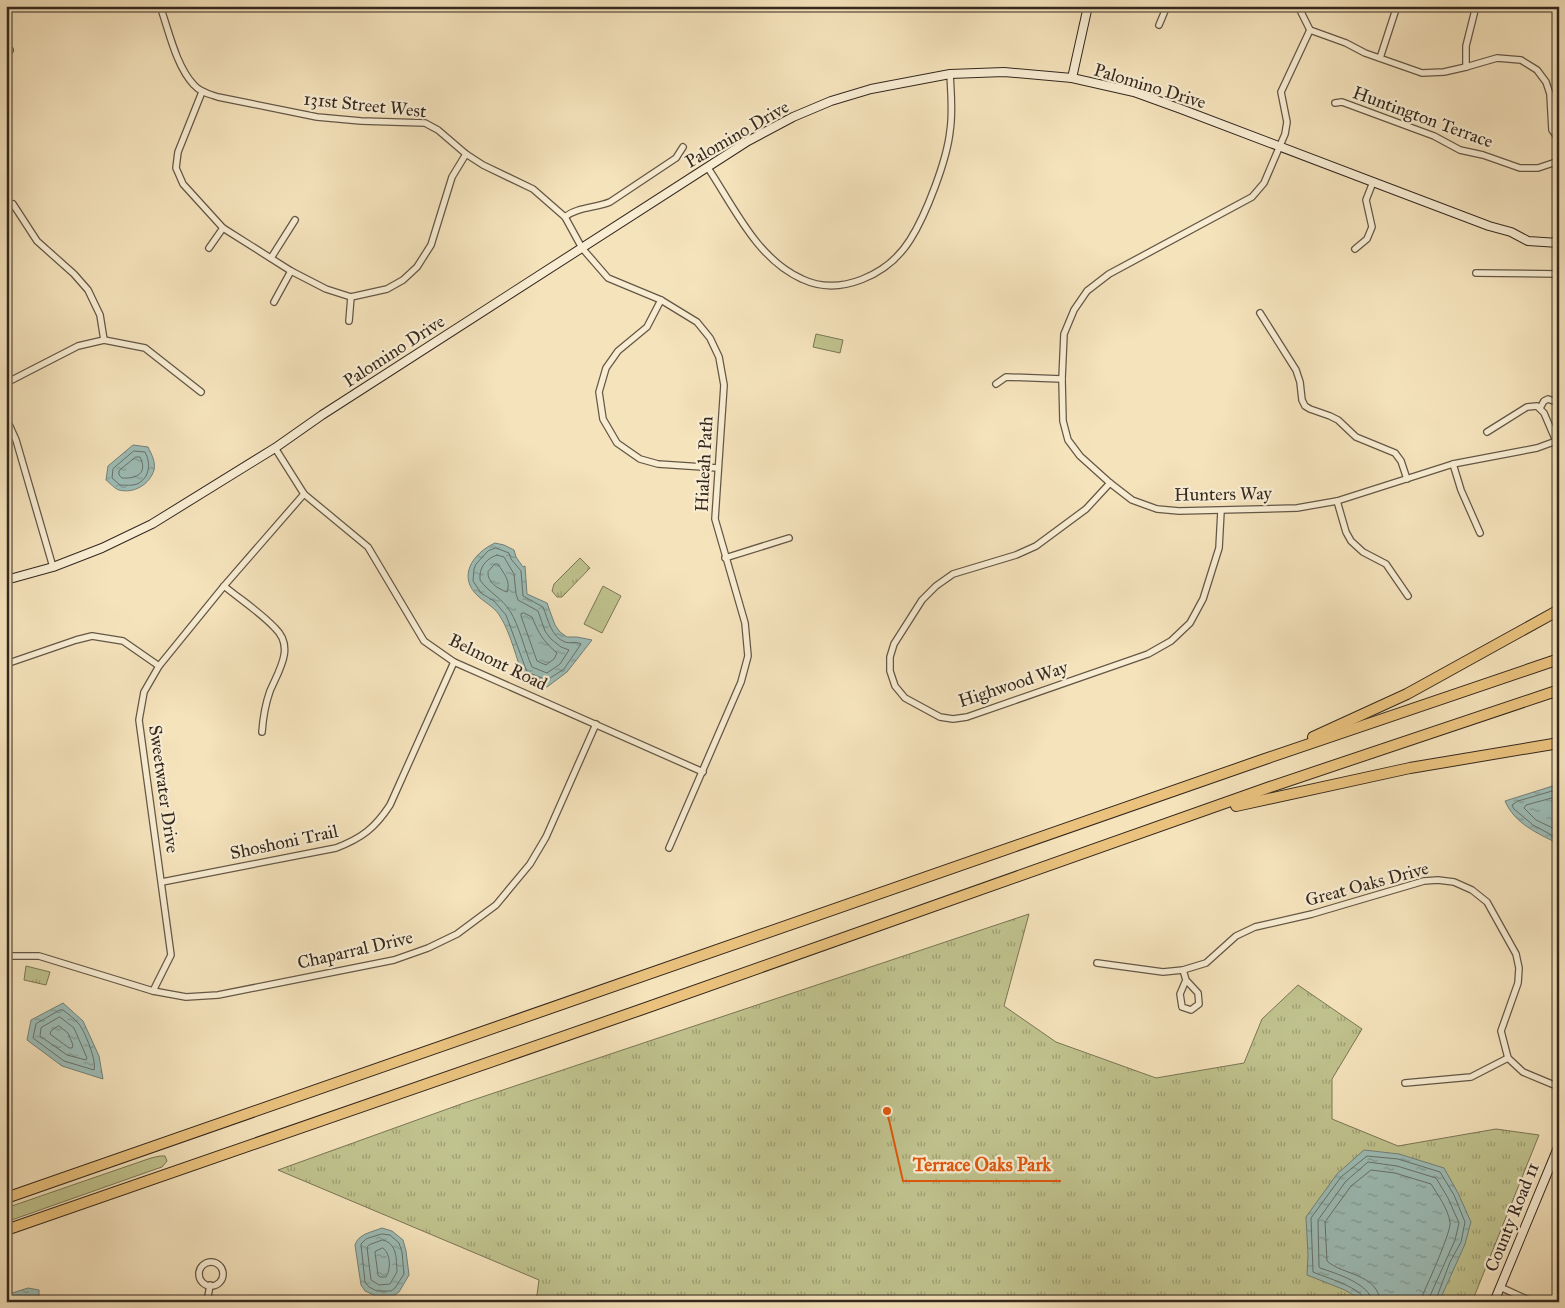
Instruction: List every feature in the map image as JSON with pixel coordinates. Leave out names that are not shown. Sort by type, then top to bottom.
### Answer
[{"type":"highway","points":[[1262,760],[1407,694],[1559,610]]},
{"type":"highway","points":[[6,1198],[1559,658]]},
{"type":"highway","points":[[6,1230],[1198,814],[1270,787],[1559,690]]},
{"type":"highway","points":[[1198,814],[1410,768],[1559,743]]},
{"type":"street","points":[[160,6],[182,68],[194,85],[202,92],[178,152],[176,168],[183,184],[223,228],[291,271],[326,288],[351,297],[388,289],[403,280],[417,267],[431,245],[452,177],[466,154]]},
{"type":"street","points":[[1072,78],[1088,6]]},
{"type":"street","points":[[1159,25],[1168,6]]},
{"type":"street","points":[[1298,6],[1310,30],[1422,73],[1444,72],[1497,58],[1520,60],[1537,70],[1546,82],[1550,94],[1552,130],[1559,140]]},
{"type":"street","points":[[1380,58],[1397,6]]},
{"type":"street","points":[[1466,67],[1466,46],[1476,6]]},
{"type":"street","name":"Hunters Way","points":[[1310,30],[1281,92],[1287,122],[1280,147],[1264,183],[1252,197],[1109,274],[1087,291],[1074,310],[1064,334],[1063,421],[1068,440],[1080,456],[1132,500],[1157,509],[1179,511],[1297,508],[1337,501],[1453,464],[1537,448],[1557,441]]},
{"type":"street","name":"Palomino Drive","points":[[6,580],[53,566],[102,548],[152,524],[275,448],[322,415],[756,137],[793,117],[831,101],[871,89],[950,74],[1004,72],[1072,78],[1134,92],[1489,226],[1511,232],[1528,242],[1557,243]]},
{"type":"street","points":[[708,168],[755,240],[783,268],[802,280],[821,285],[841,286],[861,280],[881,270],[896,257],[909,242],[920,222],[940,173],[950,133],[952,107],[950,74]]},
{"type":"street","name":"131st Street West","points":[[202,92],[218,97],[317,116],[361,121],[425,123],[438,130],[466,154],[483,165],[533,189],[565,217],[582,248]]},
{"type":"street","name":"Huntington Terrace","points":[[1335,103],[1342,102],[1434,136],[1460,150],[1483,155],[1520,168],[1538,168],[1559,161]]},
{"type":"street","points":[[565,217],[579,210],[601,206],[610,202],[676,158],[683,147]]},
{"type":"street","points":[[1355,248],[1367,239],[1372,228],[1366,200],[1373,182]]},
{"type":"street","points":[[12,204],[37,241],[74,274],[88,290],[100,316],[104,340]]},
{"type":"street","points":[[271,258],[295,220]]},
{"type":"street","points":[[209,248],[223,228]]},
{"type":"street","points":[[1557,243],[1559,228]]},
{"type":"street","name":"Hialeah Path","points":[[582,248],[608,278],[660,300],[697,322],[710,338],[719,357],[724,385],[714,519],[745,623],[748,656],[741,682],[669,848]]},
{"type":"street","points":[[274,302],[291,271]]},
{"type":"street","points":[[1476,273],[1559,274]]},
{"type":"street","points":[[349,321],[351,297]]},
{"type":"street","points":[[660,300],[647,327],[618,351],[606,368],[600,392],[603,419],[617,443],[640,459],[658,464],[718,468]]},
{"type":"street","points":[[1260,313],[1296,370],[1305,406],[1310,410],[1338,420],[1356,437],[1395,454],[1401,461],[1407,479]]},
{"type":"street","points":[[6,383],[78,346],[104,340],[145,348],[202,392]]},
{"type":"street","points":[[996,384],[1006,377],[1062,380]]},
{"type":"street","points":[[1540,408],[1544,401],[1548,399],[1559,403]]},
{"type":"street","points":[[1487,432],[1527,407],[1532,406],[1540,408],[1544,413],[1557,441]]},
{"type":"street","points":[[6,418],[16,440],[53,566]]},
{"type":"street","name":"Belmont Road","points":[[275,448],[304,494],[368,546],[424,641],[454,662],[703,772]]},
{"type":"street","points":[[1453,464],[1461,490],[1480,533]]},
{"type":"street","name":"Highwood Way","points":[[1110,483],[1086,509],[1036,546],[1016,555],[953,574],[936,586],[922,600],[894,644],[890,657],[890,671],[895,686],[905,698],[940,718],[966,717],[1148,654],[1171,641],[1190,623],[1203,599],[1220,548],[1221,511]]},
{"type":"street","name":"Sweetwater Drive","points":[[153,991],[171,956],[139,720],[144,692],[159,666],[224,586],[304,494]]},
{"type":"street","points":[[1337,501],[1346,532],[1351,541],[1363,552],[1386,564],[1408,596]]},
{"type":"street","points":[[725,558],[789,538]]},
{"type":"street","points":[[224,586],[276,629],[285,643],[284,661],[270,692],[263,717],[262,732]]},
{"type":"street","points":[[6,664],[92,636],[123,641],[159,666]]},
{"type":"street","name":"Shoshoni Trail","points":[[162,882],[336,848],[367,834],[380,821],[390,805],[454,662]]},
{"type":"street","name":"Chaparral Drive","points":[[6,956],[39,956],[153,991],[186,997],[218,995],[394,960],[428,948],[457,934],[496,905],[530,864],[546,837],[596,724]]},
{"type":"street","name":"Great Oaks Drive","points":[[1097,963],[1163,972],[1183,970],[1206,963],[1236,936],[1255,927],[1312,914],[1424,881],[1454,882],[1472,890],[1487,902],[1516,954],[1519,968],[1518,983],[1501,1031],[1508,1058]]},
{"type":"street","points":[[1183,970],[1186,980],[1198,993],[1198,1004],[1191,1010],[1182,1006],[1180,994],[1186,980]]},
{"type":"street","points":[[1405,1083],[1471,1077],[1508,1058],[1524,1072],[1559,1086]]},
{"type":"street","name":"County Road 11","points":[[1494,1302],[1559,1145]]},
{"type":"street","points":[[213,1262],[221,1266],[223,1275],[219,1283],[210,1285],[202,1281],[200,1272],[204,1264],[213,1262]]},
{"type":"street","points":[[207,1302],[210,1285]]},
{"type":"street","points":[[1500,1287],[1533,1302]]},
{"type":"green space","points":[[816,334],[843,340],[840,353],[813,347]]},
{"type":"green space","points":[[580,558],[590,568],[562,597],[557,597],[552,591],[554,584]]},
{"type":"green space","points":[[603,586],[621,596],[602,633],[584,624]]},
{"type":"green space","points":[[1029,914],[1004,1006],[1056,1042],[1156,1078],[1244,1063],[1262,1019],[1298,985],[1362,1029],[1332,1079],[1332,1119],[1398,1146],[1496,1129],[1539,1135],[1472,1302],[536,1302],[539,1280],[278,1170],[464,1103]]},
{"type":"green space","points":[[26,966],[50,972],[46,985],[24,980]]},
{"type":"green space","points":[[160,1156],[165,1156],[167,1161],[162,1167],[6,1222],[6,1208]]},
{"type":"water","points":[[133,445],[148,447],[154,461],[154,470],[149,480],[141,487],[130,491],[119,490],[106,480],[108,466]]},
{"type":"water","points":[[495,543],[514,550],[516,557],[523,567],[525,566],[527,594],[547,603],[555,625],[560,632],[567,637],[592,640],[567,672],[547,687],[523,676],[501,618],[494,609],[479,597],[469,582],[468,574],[474,559],[487,547]]},
{"type":"water","points":[[1559,784],[1559,844],[1535,832],[1521,822],[1509,809],[1505,801]]},
{"type":"water","points":[[63,1003],[83,1021],[99,1056],[103,1079],[62,1066],[27,1040],[31,1020]]},
{"type":"water","points":[[1364,1150],[1399,1154],[1444,1168],[1458,1193],[1471,1222],[1465,1244],[1439,1302],[1365,1302],[1345,1290],[1307,1275],[1306,1217],[1337,1174]]},
{"type":"water","points":[[382,1228],[392,1231],[403,1240],[406,1251],[409,1275],[399,1292],[393,1296],[376,1296],[365,1291],[361,1285],[355,1245],[362,1236]]},
{"type":"water","points":[[28,1288],[39,1290],[39,1299],[33,1302],[6,1302],[6,1295]]},
{"type":"place","name":"Terrace Oaks Park","points":[[887,1111]]}]
